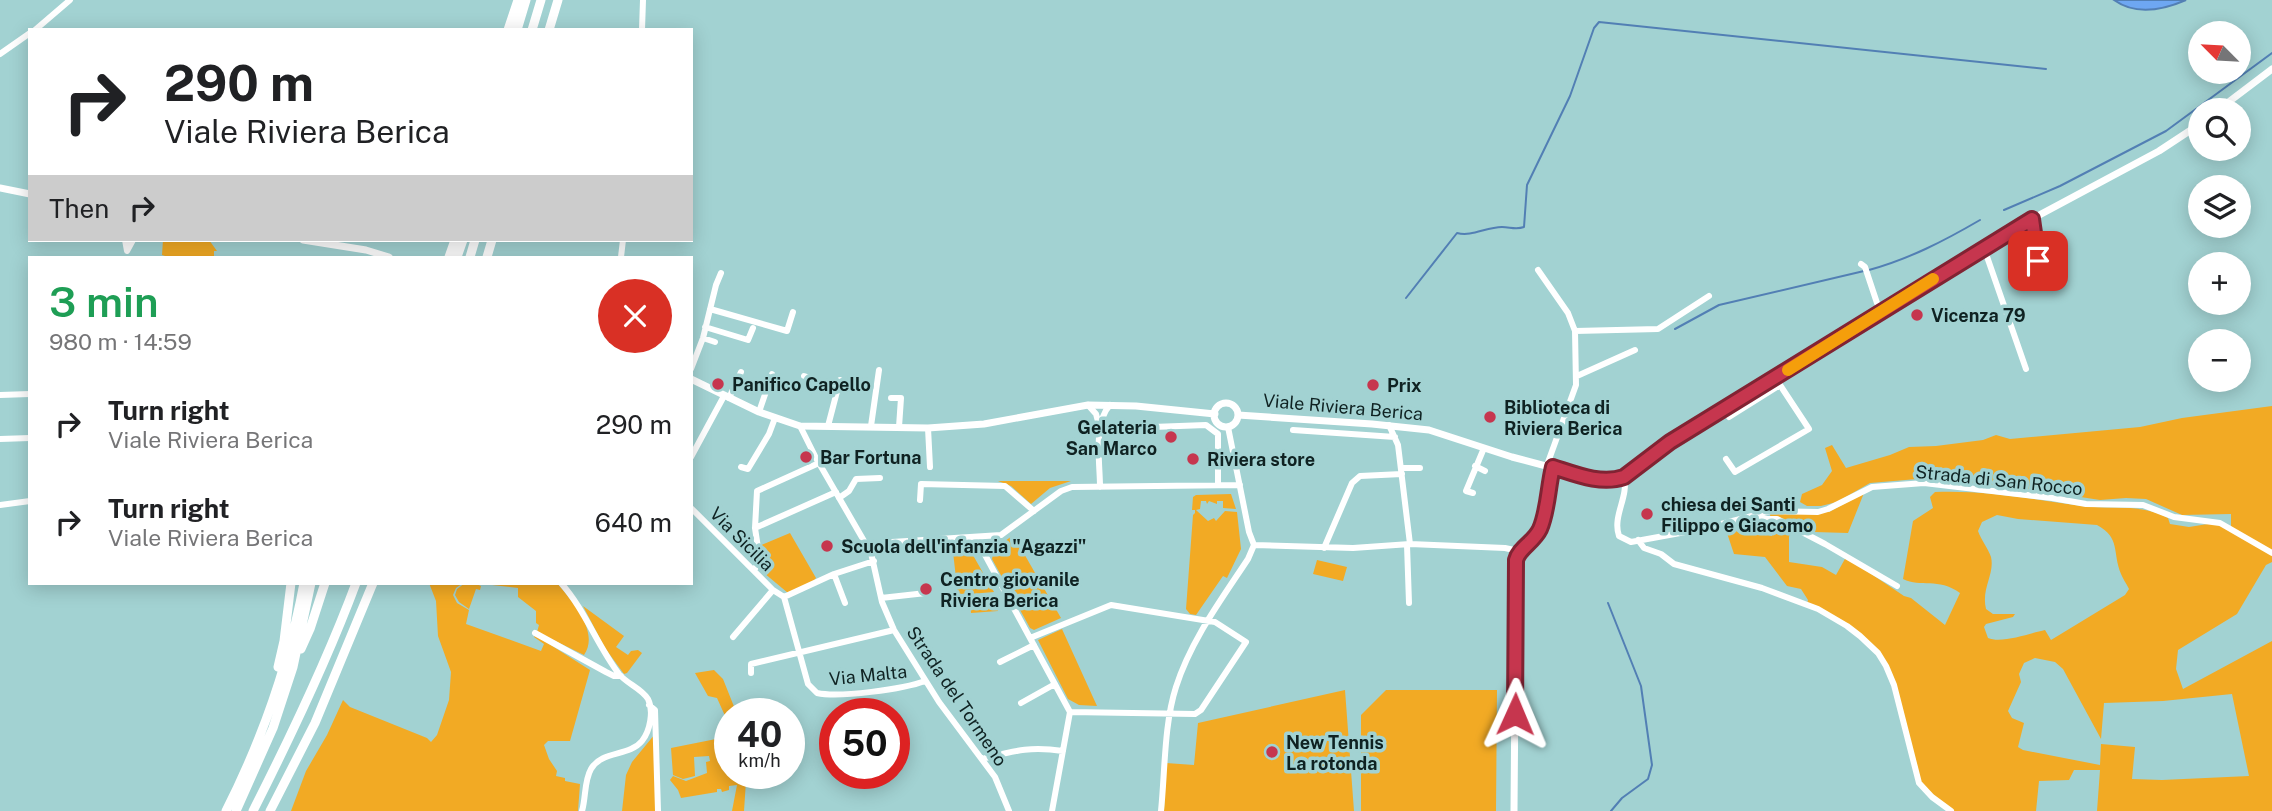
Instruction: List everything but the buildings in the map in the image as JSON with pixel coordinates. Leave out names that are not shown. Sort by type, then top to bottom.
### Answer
[{"type":"highway","points":[[509,28],[518,0]]},
{"type":"highway","points":[[518,28],[526,0]]},
{"type":"highway","points":[[533,28],[541,0]]},
{"type":"highway","points":[[551,28],[558,0]]},
{"type":"highway","points":[[269,716],[284,641],[291,585]]},
{"type":"highway","points":[[226,811],[269,716],[292,641],[304,585]]},
{"type":"highway","points":[[293,667],[311,585]]},
{"type":"highway","points":[[236,811],[273,728],[324,585]]},
{"type":"highway","points":[[253,811],[311,694],[355,585]]},
{"type":"highway","points":[[270,811],[315,723],[372,585]]},
{"type":"main road","points":[[2234,98],[2272,69]]},
{"type":"main road","points":[[1624,477],[1670,442],[1983,248],[2159,151],[2188,132]]},
{"type":"main road","points":[[0,188],[28,194]]},
{"type":"main road","points":[[341,242],[385,256]]},
{"type":"main road","points":[[360,249],[372,256]]},
{"type":"main road","name":"Viale Riviera Berica","points":[[693,380],[759,412],[800,426],[928,428],[984,424],[1088,405],[1215,414],[1218,407],[1225,403],[1232,405],[1238,415],[1236,422],[1228,427]]},
{"type":"main road","points":[[1215,414],[1218,424],[1228,427]]},
{"type":"main road","name":"Viale Riviera Berica","points":[[1238,415],[1429,430],[1591,478],[1616,480],[1624,477]]},
{"type":"main road","points":[[1514,811],[1517,555],[1532,541],[1541,527],[1550,466]]},
{"type":"street","points":[[37,28],[70,0]]},
{"type":"street","points":[[642,28],[643,0]]},
{"type":"street","points":[[0,54],[28,34]]},
{"type":"street","points":[[2032,219],[2041,282]]},
{"type":"street","points":[[1983,248],[2026,369]]},
{"type":"street","points":[[1863,266],[1882,311]]},
{"type":"street","points":[[1538,270],[1567,313],[1575,331],[1576,385],[1550,466]]},
{"type":"street","points":[[693,364],[721,273]]},
{"type":"street","points":[[1575,331],[1658,329],[1709,296]]},
{"type":"street","points":[[710,309],[787,331],[793,312]]},
{"type":"street","points":[[705,327],[748,340],[752,328]]},
{"type":"street","points":[[703,338],[715,342]]},
{"type":"street","points":[[1577,376],[1635,350]]},
{"type":"street","points":[[871,426],[879,370]]},
{"type":"street","points":[[693,454],[741,372]]},
{"type":"street","points":[[759,412],[772,374]]},
{"type":"street","points":[[804,376],[839,384],[828,426]]},
{"type":"street","points":[[1727,459],[1735,472],[1809,429],[1776,377]]},
{"type":"street","points":[[755,383],[769,388]]},
{"type":"street","points":[[1729,417],[1780,385]]},
{"type":"street","points":[[0,395],[28,394]]},
{"type":"street","points":[[891,398],[901,398],[899,427]]},
{"type":"street","points":[[1088,405],[1096,414],[1099,427],[1100,487]]},
{"type":"street","points":[[1099,427],[1103,414],[1110,405]]},
{"type":"street","points":[[741,467],[748,469],[768,441],[775,418]]},
{"type":"street","points":[[1099,427],[1206,425],[1218,434],[1218,485]]},
{"type":"street","points":[[1389,425],[1398,445],[1402,471],[1409,603]]},
{"type":"street","name":"Strada del Tormeno","points":[[800,426],[868,546],[874,561],[881,598],[894,630],[962,735],[1001,786],[1009,811]]},
{"type":"street","points":[[1161,811],[1171,714],[1175,690],[1184,664],[1254,545],[1228,427]]},
{"type":"street","points":[[1398,445],[1400,437],[1409,427]]},
{"type":"street","points":[[928,428],[930,467]]},
{"type":"street","points":[[1293,430],[1395,437]]},
{"type":"street","points":[[0,439],[28,438]]},
{"type":"street","points":[[1473,493],[1466,491],[1483,448]]},
{"type":"street","points":[[754,459],[763,463]]},
{"type":"street","points":[[754,570],[760,561],[755,528],[756,494],[759,489],[819,463]]},
{"type":"street","points":[[1475,466],[1485,471]]},
{"type":"street","points":[[1324,548],[1356,479],[1360,476],[1420,468]]},
{"type":"street","points":[[1624,477],[1626,484],[1617,522],[1617,532],[1624,540],[1638,540],[1644,548],[1661,554],[1674,564],[1748,584],[1803,603],[1860,636],[1878,653],[1894,685],[1919,783],[1951,811]]},
{"type":"street","points":[[755,528],[849,491],[856,479],[880,478]]},
{"type":"street","name":"Strada di San Rocco","points":[[1638,540],[1702,529],[1771,511],[1818,512],[1872,487],[1924,482],[2086,504],[2143,505],[2174,517],[2220,523],[2272,553]]},
{"type":"street","points":[[920,500],[921,484],[998,484],[1012,489],[1034,511]]},
{"type":"street","points":[[868,546],[1001,535],[1061,491],[1072,487],[1240,485]]},
{"type":"street","points":[[0,505],[28,501]]},
{"type":"street","name":"Via Sicilia","points":[[693,510],[783,597]]},
{"type":"street","points":[[1739,519],[1777,519],[1897,586]]},
{"type":"street","points":[[978,537],[984,553],[1070,712],[1052,811]]},
{"type":"street","points":[[1254,545],[1324,548],[1408,545],[1506,548],[1514,550],[1517,555]]},
{"type":"street","points":[[783,597],[834,574],[874,561]]},
{"type":"street","points":[[834,574],[845,603]]},
{"type":"street","points":[[563,585],[573,596],[621,676],[648,699],[651,717],[641,741],[626,751],[606,756],[596,762],[590,771],[582,811]]},
{"type":"street","name":"Via Sicilia","points":[[733,636],[773,590]]},
{"type":"street","points":[[881,598],[926,593]]},
{"type":"street","name":"Via Malta","points":[[783,597],[808,684],[821,694],[908,686],[925,681]]},
{"type":"street","points":[[1030,638],[1111,604],[1215,622],[1246,642],[1199,712],[1193,715],[1070,712]]},
{"type":"street","points":[[751,673],[751,664],[894,630]]},
{"type":"street","points":[[536,633],[606,672],[621,676]]},
{"type":"street","points":[[1000,662],[1034,645]]},
{"type":"street","points":[[1021,703],[1055,684]]},
{"type":"street","points":[[649,705],[655,710],[658,811]]},
{"type":"street","points":[[982,759],[1038,747],[1063,751]]},
{"type":"shaded area","points":[[163,242],[210,242],[217,251],[214,251],[214,256],[162,255]]},
{"type":"shaded area","points":[[2272,406],[2272,562],[2266,565],[2237,614],[2178,650],[2176,669],[2183,689],[2272,641],[2272,811],[2097,811],[2100,770],[2074,770],[2069,780],[2039,781],[2036,811],[1952,811],[1935,798],[1919,779],[1890,671],[1860,635],[1807,604],[1808,600],[1801,589],[1787,586],[1765,557],[1734,554],[1726,530],[1772,536],[1770,514],[1787,511],[1829,512],[1864,493],[1848,533],[1814,532],[1793,521],[1789,537],[1789,562],[1822,567],[1836,575],[1846,557],[1911,598],[1945,625],[1960,593],[1944,585],[1903,579],[1913,521],[1933,508],[1930,497],[1935,492],[1991,494],[2082,506],[2147,510],[2168,518],[2170,524],[2189,527],[2214,523],[2231,530],[2231,514],[2182,515],[2146,499],[2100,500],[1929,478],[1870,483],[1837,502],[1807,506],[1800,502],[1802,494],[1822,485],[1832,471],[1825,448],[1832,445],[1846,468],[1909,447],[1983,440],[1996,435],[2010,439],[2140,427],[2182,418]],"holes":[[[1997,515],[2097,525],[2113,540],[2118,566],[2129,589],[2125,595],[2051,640],[2045,630],[2008,639],[1988,638],[1984,627],[1986,624],[2013,617],[2015,614],[1993,614],[1986,609],[1985,594],[1992,563],[1978,531],[1982,522]],[[2035,658],[2055,662],[2063,669],[2101,739],[2104,703],[2163,701],[2232,694],[2249,776],[2132,779],[2135,747],[2101,744],[2100,765],[2023,750],[2018,747],[2024,723],[2012,718],[2008,711],[2021,682],[2019,674],[2024,663]]]},
{"type":"shaded area","points":[[998,481],[1071,481],[1050,488],[1031,504],[1011,486]]},
{"type":"shaded area","points":[[1231,494],[1236,509],[1223,508],[1223,501],[1217,501],[1217,504],[1209,501],[1207,504],[1206,501],[1201,501],[1200,509],[1196,510],[1208,521],[1214,518],[1216,521],[1225,511],[1237,512],[1241,549],[1227,578],[1223,576],[1196,615],[1190,614],[1186,609],[1195,513],[1195,510],[1192,510],[1193,497]]},
{"type":"shaded area","points":[[790,533],[816,578],[812,583],[788,593],[764,573],[759,546]]},
{"type":"shaded area","points":[[1012,536],[1061,618],[1034,630],[1030,628],[992,559],[994,549]]},
{"type":"shaded area","points":[[970,550],[994,592],[958,595],[953,552]]},
{"type":"shaded area","points":[[1317,560],[1347,567],[1343,581],[1313,574]]},
{"type":"shaded area","points":[[430,585],[460,585],[453,595],[457,603],[469,610],[466,624],[541,651],[544,644],[534,637],[535,635],[590,670],[570,741],[548,741],[544,745],[557,771],[556,776],[580,784],[578,811],[291,811],[306,771],[343,700],[350,707],[431,742],[437,735],[449,700],[451,672],[438,636],[436,601]]},
{"type":"shaded area","points":[[462,585],[481,586],[480,590],[476,589],[469,609],[459,602],[455,595]]},
{"type":"shaded area","points":[[492,585],[559,585],[582,617],[586,627],[589,637],[584,655],[537,632],[539,625],[536,623],[536,611],[518,597],[518,588]]},
{"type":"shaded area","points":[[997,597],[998,611],[971,613],[970,599]]},
{"type":"shaded area","points":[[583,606],[624,636],[616,647],[628,655],[631,651],[638,650],[642,653],[627,673],[624,674],[605,648]]},
{"type":"shaded area","points":[[1062,629],[1097,706],[1079,705],[1068,699],[1038,640]]},
{"type":"shaded area","points":[[714,670],[723,679],[731,698],[708,696],[695,673]]},
{"type":"shaded area","name":"New Tennis La rotonda","points":[[1345,690],[1354,811],[1164,811],[1166,763],[1194,765],[1198,723]]},
{"type":"shaded area","points":[[1386,690],[1497,690],[1496,811],[1361,811],[1361,715]]},
{"type":"shaded area","points":[[655,734],[658,811],[622,811],[626,775],[632,762]]},
{"type":"shaded area","points":[[714,739],[714,789],[717,789],[717,792],[681,798],[670,780],[673,776],[686,781],[707,773],[706,762],[710,761],[709,756],[694,757],[695,776],[683,779],[673,775],[671,748]]},
{"type":"shaded area","points":[[736,789],[745,789],[744,811],[732,811]]},
{"type":"water","points":[[2114,0],[2186,0],[2150,10],[2140,10]]},
{"type":"waterway","points":[[1406,298],[1457,233],[1468,234],[1496,227],[1524,227],[1527,185],[1570,96],[1594,28],[1599,22],[2046,69]]},
{"type":"waterway","points":[[2004,210],[2060,186],[2166,131],[2272,53]]},
{"type":"waterway","points":[[1869,270],[1926,249],[1980,220]]},
{"type":"waterway","points":[[1675,329],[1719,305],[1864,271]]},
{"type":"waterway","points":[[1608,603],[1641,686],[1652,765],[1648,779],[1622,798],[1611,811]]},
{"type":"slow traffic","points":[[1788,370],[1933,279]]},
{"type":"place","name":"Vicenza 79","points":[[1917,315]]},
{"type":"place","name":"Panifico Capello","points":[[718,384]]},
{"type":"place","name":"Prix","points":[[1373,385]]},
{"type":"place","name":"Biblioteca di Riviera Berica","points":[[1490,417]]},
{"type":"place","name":"Gelateria San Marco","points":[[1171,437]]},
{"type":"place","name":"Bar Fortuna","points":[[806,457]]},
{"type":"place","name":"Riviera store","points":[[1193,459]]},
{"type":"place","name":"chiesa dei Santi Filippo e Giacomo","points":[[1647,514]]},
{"type":"place","name":"Scuola dell'infanzia \"Agazzi\"","points":[[827,546]]},
{"type":"place","name":"Centro giovanile Riviera Berica","points":[[926,589]]},
{"type":"place","name":"New Tennis La rotonda","points":[[1272,752]]},
{"type":"route","points":[[1515,714],[1516,560],[1517,555],[1537,536],[1541,527],[1553,467],[1605,480],[1624,477],[1670,442],[2032,219],[2038,261]]}]
